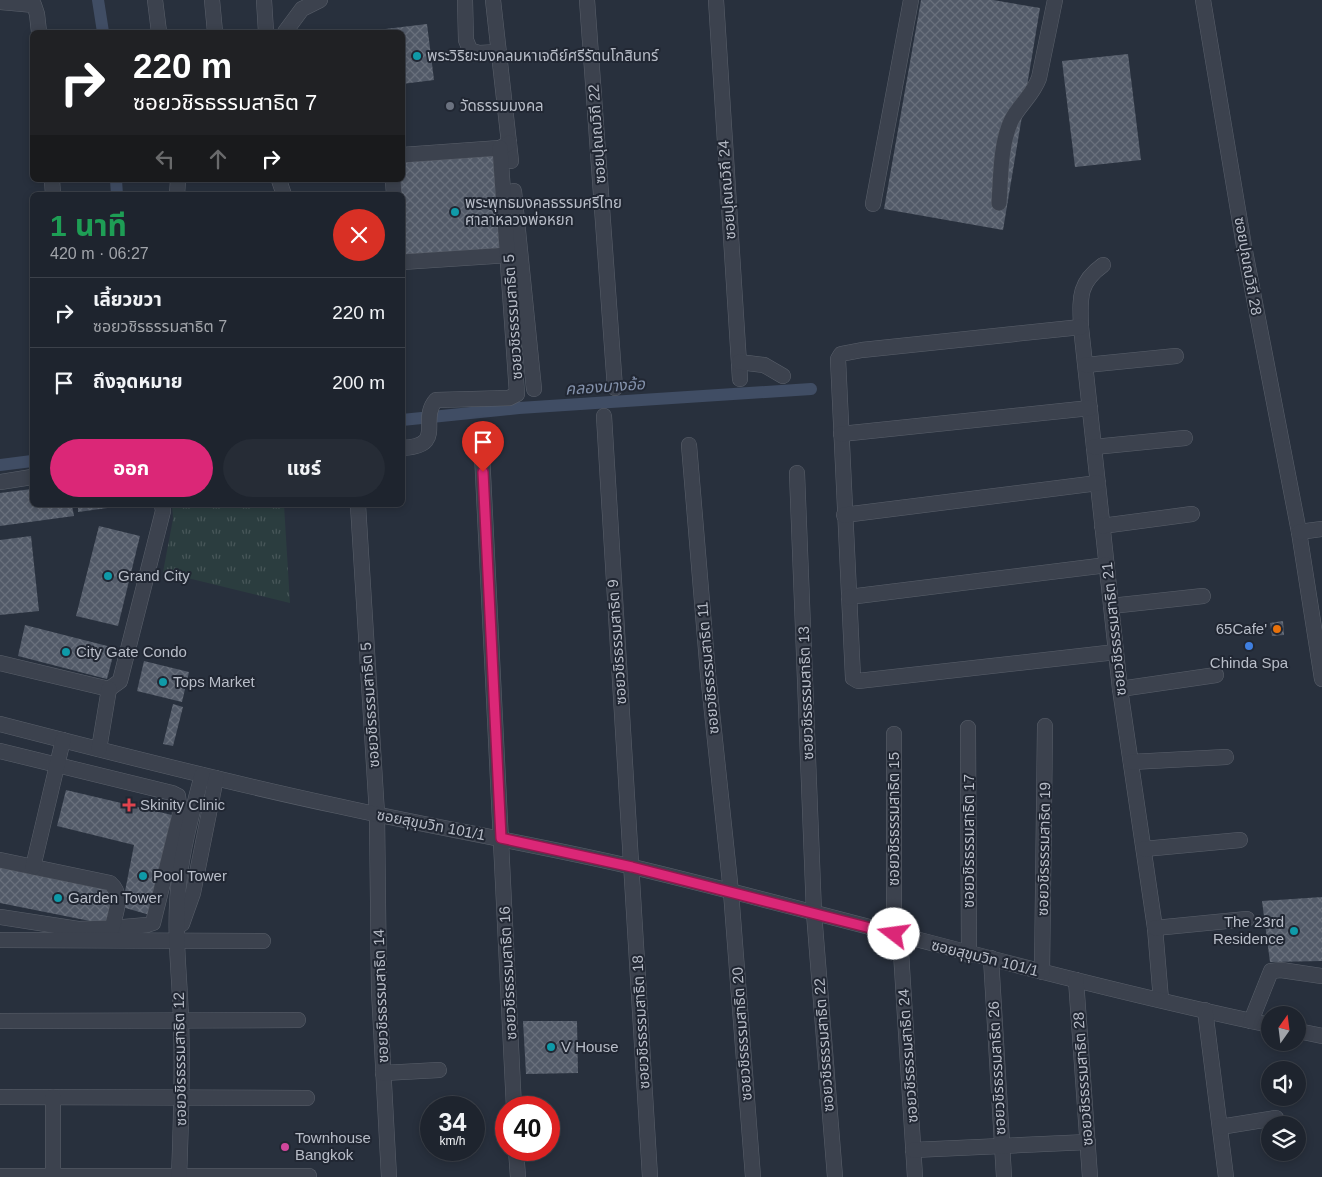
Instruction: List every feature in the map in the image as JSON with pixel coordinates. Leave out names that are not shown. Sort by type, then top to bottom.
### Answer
[{"type":"street","points":[[155,0],[159,30]]},
{"type":"street","points":[[212,0],[215,30]]},
{"type":"street","points":[[264,0],[266,30]]},
{"type":"street","points":[[286,30],[302,9],[320,0]]},
{"type":"street","points":[[465,0],[466,40],[470,50],[479,53],[498,52]]},
{"type":"street","points":[[493,0],[505,146],[534,389]]},
{"type":"street","name":"ซอยปุณณวิถี 22","points":[[587,0],[615,388]]},
{"type":"street","name":"ซอยปุณณวิถี 24","points":[[716,0],[740,379]]},
{"type":"street","points":[[873,204],[911,0]]},
{"type":"street","points":[[999,203],[1005,141],[1011,122],[1035,88],[1039,78],[1055,0]]},
{"type":"street","name":"ซอยปุณณวิถี 28","points":[[1203,0],[1244,246],[1299,532],[1322,679]]},
{"type":"street","points":[[0,2],[34,5],[39,30]]},
{"type":"street","points":[[405,155],[505,146]]},
{"type":"street","name":"ซอยวชิรธรรมสาธิต 5","points":[[405,448],[416,448],[426,442],[430,434],[431,406],[436,400],[509,398],[517,394],[508,278],[505,146]]},
{"type":"street","points":[[405,262],[509,256]]},
{"type":"street","name":"ซอยวชิรธรรมสาธิต 21","points":[[1103,265],[1090,274],[1084,285],[1080,306],[1120,690],[1155,928],[1161,1000]]},
{"type":"street","points":[[1082,327],[862,350],[841,354],[837,366],[853,678],[858,681],[1116,652]]},
{"type":"street","points":[[1086,366],[1176,356]]},
{"type":"street","points":[[739,362],[764,365],[783,376]]},
{"type":"street","points":[[841,434],[1090,408]]},
{"type":"street","name":"ซอยวชิรธรรมสาธิต 9","points":[[604,416],[616,638],[632,867]]},
{"type":"street","name":"ซอยวชิรธรรมสาธิต 16","points":[[482,433],[513,1096]]},
{"type":"street","points":[[1094,447],[1185,438]]},
{"type":"street","name":"ซอยวชิรธรรมสาธิต 11","points":[[689,445],[708,674],[731,892]]},
{"type":"street","name":"ซอยวชิรธรรมสาธิต 13","points":[[797,473],[814,912]]},
{"type":"street","points":[[0,482],[30,477]]},
{"type":"street","points":[[844,514],[1098,483]]},
{"type":"street","points":[[98,749],[109,689],[120,681],[163,511],[162,507]]},
{"type":"street","name":"ซอยวชิรธรรมสาธิต 5","points":[[358,507],[377,814]]},
{"type":"street","points":[[1102,526],[1192,514]]},
{"type":"street","points":[[1299,532],[1322,530]]},
{"type":"street","points":[[849,597],[1107,565]]},
{"type":"street","points":[[1111,606],[1203,596]]},
{"type":"street","points":[[0,663],[109,689]]},
{"type":"street","points":[[1120,690],[1216,675]]},
{"type":"street","name":"ซอยสุขุมวิท 101/1","points":[[0,724],[209,776],[377,814],[501,838],[632,867],[814,912],[969,954],[1261,1023]]},
{"type":"street","name":"ซอยวชิรธรรมสาธิต 19","points":[[1042,972],[1045,726]]},
{"type":"street","name":"ซอยวชิรธรรมสาธิต 17","points":[[968,728],[969,954]]},
{"type":"street","name":"ซอยวชิรธรรมสาธิต 15","points":[[894,734],[897,935]]},
{"type":"street","points":[[33,867],[63,740]]},
{"type":"street","points":[[0,751],[172,793],[178,796],[180,814],[153,923],[146,926],[78,929],[0,917]]},
{"type":"street","points":[[1131,762],[1226,757]]},
{"type":"street","name":"ซอยวชิรธรรมสาธิต 12","points":[[179,1177],[183,1098],[182,1021],[176,942],[179,883],[186,835],[209,776]]},
{"type":"street","name":"ซอยวชิรธรรมสาธิต 14","points":[[377,814],[379,990],[389,1177]]},
{"type":"street","points":[[1144,849],[1240,840]]},
{"type":"street","points":[[0,860],[110,883],[117,890],[119,897],[112,928]]},
{"type":"street","name":"ซอยวชิรธรรมสาธิต 18","points":[[632,867],[650,1177]]},
{"type":"street","name":"ซอยวชิรธรรมสาธิต 20","points":[[731,892],[753,1177]]},
{"type":"street","name":"ซอยวชิรธรรมสาธิต 22","points":[[814,912],[835,1177]]},
{"type":"street","points":[[1155,928],[1247,919]]},
{"type":"street","name":"ซอยวชิรธรรมสาธิต 24","points":[[897,935],[914,1177]]},
{"type":"street","points":[[0,940],[263,942]]},
{"type":"street","name":"ซอยวชิรธรรมสาธิต 26","points":[[992,958],[1004,1177]]},
{"type":"street","points":[[1251,1021],[1271,971],[1281,970],[1322,976]]},
{"type":"street","name":"ซอยวชิรธรรมสาธิต 28","points":[[1076,980],[1090,1177]]},
{"type":"street","points":[[1205,1010],[1226,1177]]},
{"type":"street","points":[[0,1021],[298,1020]]},
{"type":"street","points":[[1306,1033],[1322,1036]]},
{"type":"street","points":[[383,1073],[439,1070]]},
{"type":"street","points":[[0,1098],[306,1098]]},
{"type":"street","points":[[53,1098],[53,1177]]},
{"type":"street","points":[[1220,1127],[1261,1120]]},
{"type":"street","points":[[913,1150],[1088,1142]]},
{"type":"street","points":[[517,1161],[518,1177]]},
{"type":"street","points":[[0,1176],[309,1176]]},
{"type":"green space","points":[[172,507],[284,507],[290,603],[163,572],[173,519]]},
{"type":"building","points":[[921,0],[993,0],[1040,8],[1003,230],[884,209]]},
{"type":"building","name":"พระวิริยะมงคลมหาเจดีย์ศรีรัตนโกสินทร์","points":[[427,24],[434,80],[405,84],[405,30],[377,30]]},
{"type":"building","points":[[1128,54],[1141,160],[1075,167],[1062,61]]},
{"type":"building","name":"พระพุทธมงคลธรรมศรีไทย ศาลาหลวงพ่อหยก","points":[[501,152],[510,249],[405,259],[405,192],[399,192],[398,182],[405,182],[405,161]]},
{"type":"building","points":[[30,489],[30,507],[72,507],[74,516],[0,526],[0,493]]},
{"type":"building","points":[[78,507],[115,507],[78,512]]},
{"type":"building","name":"Grand City","points":[[99,526],[140,536],[118,626],[76,616]]},
{"type":"building","points":[[31,536],[39,611],[0,615],[0,540]]},
{"type":"building","name":"65Cafe'","points":[[1283,621],[1284,635],[1272,636],[1270,623]]},
{"type":"building","name":"City Gate Condo","points":[[25,625],[115,648],[107,679],[18,656]]},
{"type":"building","name":"Tops Market","points":[[144,661],[189,672],[182,702],[137,691]]},
{"type":"building","points":[[173,704],[183,707],[173,746],[163,744]]},
{"type":"building","name":"Pool Tower","points":[[66,790],[172,815],[150,915],[122,907],[134,845],[57,826]]},
{"type":"building","name":"Garden Tower","points":[[0,867],[118,892],[110,925],[0,903]]},
{"type":"building","name":"The 23rd Residence","points":[[1322,897],[1322,961],[1270,962],[1262,901]]},
{"type":"building","name":"V House","points":[[523,1021],[577,1021],[578,1073],[526,1074]]},
{"type":"waterway","points":[[98,0],[103,30]]},
{"type":"waterway","points":[[116,182],[117,192]]},
{"type":"waterway","name":"คลองบางอ้อ","points":[[405,420],[519,408],[811,389]]},
{"type":"waterway","name":"คลองบางอ้อ","points":[[0,465],[30,461]]},
{"type":"place","name":"พระวิริยะมงคลมหาเจดีย์ศรีรัตนโกสินทร์","points":[[417,56]]},
{"type":"place","name":"วัดธรรมมงคล","points":[[450,106]]},
{"type":"place","name":"พระพุทธมงคลธรรมศรีไทย ศาลาหลวงพ่อหยก","points":[[455,212]]},
{"type":"place","name":"Grand City","points":[[108,576]]},
{"type":"place","name":"65Cafe'","points":[[1277,629]]},
{"type":"place","name":"Chinda Spa","points":[[1249,646]]},
{"type":"place","name":"City Gate Condo","points":[[66,652]]},
{"type":"place","name":"Tops Market","points":[[163,682]]},
{"type":"place","name":"Skinity Clinic","points":[[129,805]]},
{"type":"place","name":"Pool Tower","points":[[143,876]]},
{"type":"place","name":"Garden Tower","points":[[58,898]]},
{"type":"place","name":"The 23rd Residence","points":[[1294,931]]},
{"type":"place","name":"V House","points":[[551,1047]]},
{"type":"place","name":"Townhouse Bangkok","points":[[285,1147]]},
{"type":"route","points":[[483,472],[501,838],[632,867],[894,934]]}]
